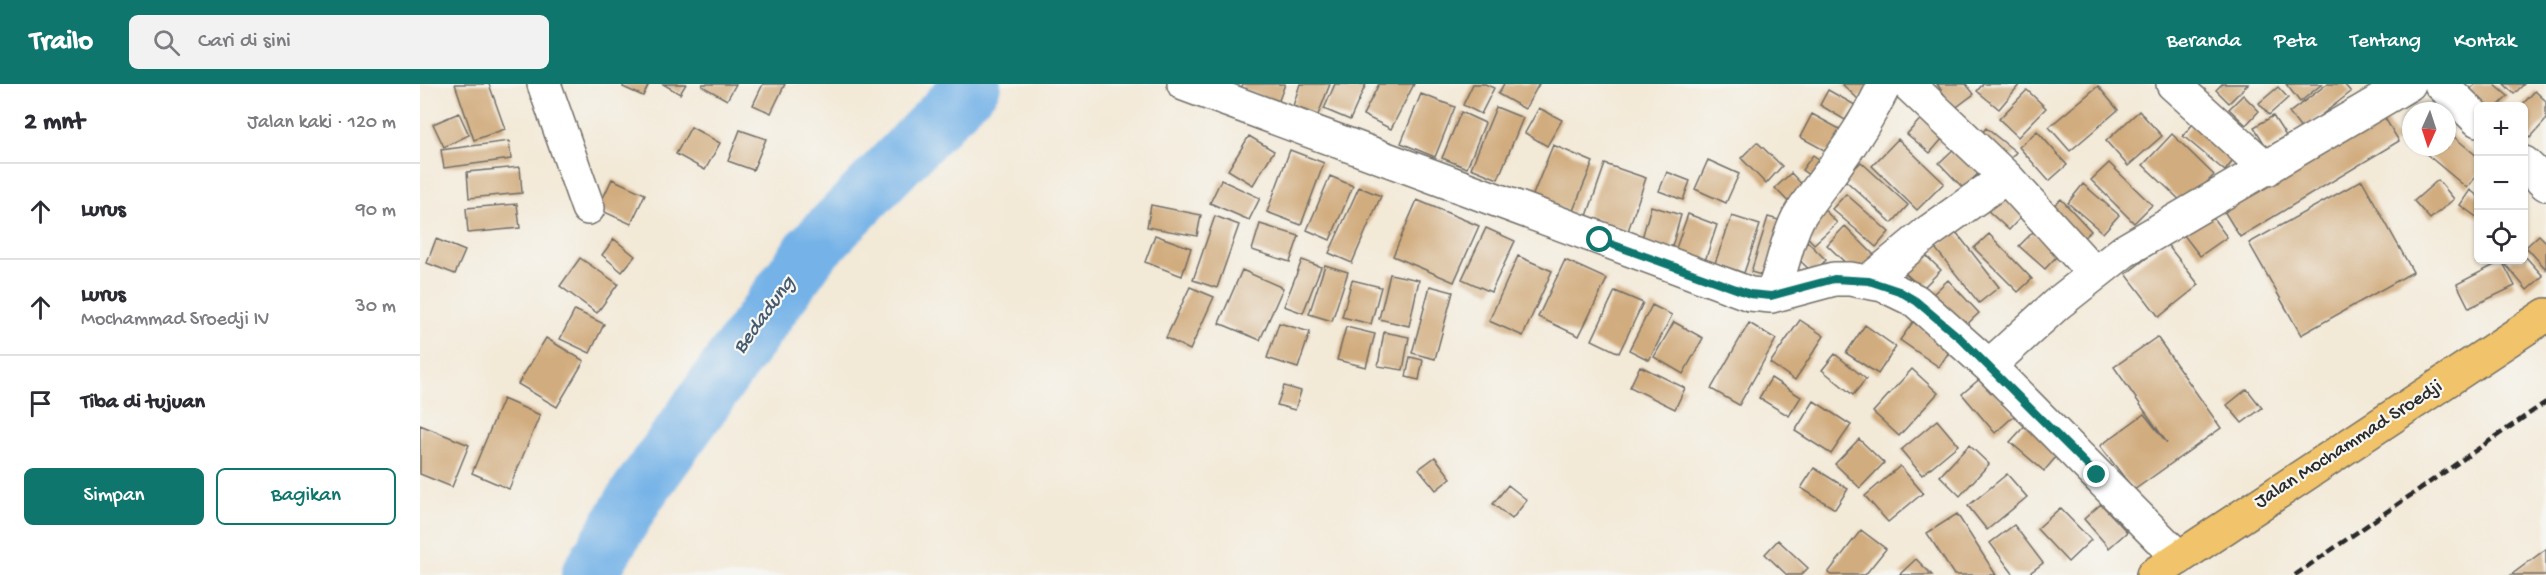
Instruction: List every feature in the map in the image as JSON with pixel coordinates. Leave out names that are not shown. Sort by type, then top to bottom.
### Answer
[{"type":"main road","name":"Jalan Mochammad Sroedji","points":[[2166,566],[2546,315]]},
{"type":"street","points":[[544,84],[588,208]]},
{"type":"street","points":[[1184,84],[1750,294],[1771,296],[1834,279],[1869,281],[1899,291],[1916,301],[1989,366],[2166,566]]},
{"type":"street","points":[[1771,296],[1780,278],[1787,249],[1799,217],[1816,190],[1849,147],[1886,84]]},
{"type":"street","points":[[1908,84],[2006,177],[2094,273]]},
{"type":"street","points":[[2173,84],[2267,169]]},
{"type":"street","points":[[1989,366],[2094,273],[2124,251],[2409,84]]},
{"type":"street","points":[[2441,84],[2474,116]]},
{"type":"street","points":[[2528,168],[2546,184]]},
{"type":"street","points":[[1869,281],[1927,232],[2006,177]]},
{"type":"building","points":[[455,84],[489,84],[505,129],[474,140]]},
{"type":"building","points":[[624,84],[649,84],[643,96],[623,87]]},
{"type":"building","points":[[663,84],[686,84],[680,94]]},
{"type":"building","points":[[703,84],[736,84],[727,100],[702,86]]},
{"type":"building","points":[[763,84],[785,84],[771,113],[753,105]]},
{"type":"building","points":[[1243,84],[1285,84],[1278,103],[1241,88]]},
{"type":"building","points":[[1300,84],[1330,84],[1318,115],[1293,106]]},
{"type":"building","points":[[1335,84],[1366,84],[1350,120],[1324,109]]},
{"type":"building","points":[[1379,84],[1414,84],[1391,129],[1363,115]]},
{"type":"building","points":[[1473,84],[1485,84],[1494,88],[1481,114],[1463,105]]},
{"type":"building","points":[[1504,84],[1539,84],[1525,109],[1498,94]]},
{"type":"building","points":[[1842,84],[1872,84],[1858,99]]},
{"type":"building","points":[[1937,84],[1966,84],[1974,94],[1954,109]]},
{"type":"building","points":[[1983,84],[2020,84],[1999,109],[1977,91]]},
{"type":"building","points":[[2222,84],[2248,84],[2229,103],[2216,90]]},
{"type":"building","points":[[2286,84],[2322,84],[2300,102]]},
{"type":"building","points":[[2327,84],[2344,84],[2351,92],[2302,130],[2289,113]]},
{"type":"building","points":[[2475,84],[2494,84],[2508,96],[2502,102],[2480,102],[2468,92]]},
{"type":"building","points":[[2504,84],[2524,84],[2514,94]]},
{"type":"building","points":[[2098,86],[2118,110],[2070,151],[2049,127]]},
{"type":"building","points":[[2278,87],[2288,98],[2269,115],[2259,103]]},
{"type":"building","points":[[1828,90],[1855,105],[1845,120],[1820,105]]},
{"type":"building","points":[[2027,90],[2046,108],[2018,137],[1999,119]]},
{"type":"building","points":[[2535,91],[2546,101],[2546,120],[2530,138],[2528,136],[2528,102],[2525,102]]},
{"type":"building","points":[[1421,94],[1455,107],[1435,157],[1401,143]]},
{"type":"building","points":[[2243,95],[2259,111],[2246,125],[2229,109]]},
{"type":"building","points":[[1496,107],[1523,118],[1498,179],[1471,168]]},
{"type":"building","points":[[1539,108],[1562,120],[1547,146],[1525,133]]},
{"type":"building","points":[[2380,110],[2399,141],[2240,237],[2221,206]]},
{"type":"building","points":[[2139,111],[2162,136],[2128,166],[2106,141]]},
{"type":"building","points":[[1461,112],[1485,123],[1467,168],[1442,158]]},
{"type":"building","points":[[459,113],[469,135],[444,147],[433,124]]},
{"type":"building","points":[[1926,113],[1948,132],[1930,153],[1907,134]]},
{"type":"building","points":[[1812,114],[1847,133],[1835,156],[1800,137]]},
{"type":"building","points":[[2273,116],[2286,136],[2267,148],[2254,127]]},
{"type":"building","points":[[2197,119],[2239,153],[2225,171],[2183,136]]},
{"type":"building","points":[[691,127],[720,143],[705,170],[676,154]]},
{"type":"building","points":[[1986,128],[2016,152],[2005,166],[1975,142]]},
{"type":"building","points":[[740,130],[766,139],[753,170],[728,161]]},
{"type":"building","points":[[2037,131],[2067,165],[2049,181],[2019,147]]},
{"type":"building","points":[[2172,134],[2214,175],[2185,205],[2143,165]]},
{"type":"building","points":[[1249,136],[1274,151],[1253,185],[1228,170]]},
{"type":"building","points":[[1898,139],[1944,183],[1917,210],[1872,166]]},
{"type":"building","points":[[2456,139],[2474,154],[2474,179],[2467,188],[2429,156],[2456,156]]},
{"type":"building","points":[[509,141],[511,159],[444,168],[441,150]]},
{"type":"building","points":[[1757,142],[1782,166],[1766,184],[1741,158]]},
{"type":"building","points":[[1959,144],[1983,169],[1963,188],[1939,163]]},
{"type":"building","points":[[1553,145],[1593,162],[1572,213],[1532,197]]},
{"type":"building","points":[[1290,150],[1324,163],[1301,225],[1267,212]]},
{"type":"building","points":[[1813,155],[1831,168],[1820,183],[1802,170]]},
{"type":"building","points":[[1708,160],[1739,174],[1726,203],[1695,189]]},
{"type":"building","points":[[1861,162],[1908,205],[1892,223],[1844,179]]},
{"type":"building","points":[[2109,163],[2152,205],[2134,223],[2091,180]]},
{"type":"building","points":[[1605,164],[1646,178],[1628,231],[1587,216]]},
{"type":"building","points":[[520,167],[522,193],[469,198],[467,172]]},
{"type":"building","points":[[1667,172],[1690,181],[1683,200],[1659,191]]},
{"type":"building","points":[[1791,173],[1812,195],[1796,210],[1775,188]]},
{"type":"building","points":[[1330,176],[1353,186],[1330,240],[1307,230]]},
{"type":"building","points":[[612,179],[645,194],[631,224],[598,209]]},
{"type":"building","points":[[1221,180],[1260,198],[1249,220],[1210,203]]},
{"type":"building","points":[[2362,180],[2413,272],[2301,335],[2249,243]]},
{"type":"building","points":[[2438,180],[2454,199],[2430,219],[2414,201]]},
{"type":"building","points":[[2083,184],[2119,215],[2103,233],[2068,203]]},
{"type":"building","points":[[1359,187],[1381,196],[1352,263],[1329,253]]},
{"type":"building","points":[[2470,190],[2474,193],[2474,215],[2460,205]]},
{"type":"building","points":[[1846,194],[1889,232],[1876,247],[1832,209]]},
{"type":"building","points":[[1999,194],[2023,215],[2009,230],[1986,209]]},
{"type":"building","points":[[2061,199],[2091,231],[2074,246],[2044,214]]},
{"type":"building","points":[[1417,200],[1479,226],[1454,282],[1393,256]]},
{"type":"building","points":[[517,204],[520,228],[468,233],[466,208]]},
{"type":"building","points":[[1151,205],[1201,215],[1197,236],[1147,227]]},
{"type":"building","points":[[1820,205],[1837,223],[1814,244],[1797,226]]},
{"type":"building","points":[[1651,206],[1681,215],[1671,250],[1641,242]]},
{"type":"building","points":[[1688,214],[1717,225],[1705,261],[1675,251]]},
{"type":"building","points":[[2210,214],[2227,237],[2200,256],[2183,234]]},
{"type":"building","points":[[1215,216],[1239,225],[1217,288],[1193,280]]},
{"type":"building","points":[[1732,216],[1760,225],[1744,273],[1715,263]]},
{"type":"building","points":[[1768,217],[1792,224],[1775,279],[1751,272]]},
{"type":"building","points":[[1260,224],[1299,236],[1290,262],[1252,250]]},
{"type":"building","points":[[1845,226],[1876,257],[1858,275],[1827,245]]},
{"type":"building","points":[[1486,228],[1515,241],[1491,292],[1462,279]]},
{"type":"building","points":[[1956,232],[1999,287],[1979,303],[1935,248]]},
{"type":"building","points":[[2033,232],[2058,255],[2045,269],[2019,246]]},
{"type":"building","points":[[1989,234],[2032,279],[2018,292],[1974,248]]},
{"type":"building","points":[[1155,235],[1191,248],[1182,276],[1145,262]]},
{"type":"building","points":[[2539,235],[2546,242],[2546,269],[2528,249],[2528,245]]},
{"type":"building","points":[[436,239],[465,251],[455,274],[427,263]]},
{"type":"building","points":[[614,239],[635,256],[622,272],[602,255]]},
{"type":"building","points":[[1807,241],[1826,260],[1813,273],[1794,255]]},
{"type":"building","points":[[2166,243],[2199,285],[2159,317],[2126,274]]},
{"type":"building","points":[[1916,246],[1941,270],[1922,289],[1897,265]]},
{"type":"building","points":[[1518,256],[1552,271],[1523,336],[1489,321]]},
{"type":"building","points":[[580,258],[618,284],[597,313],[560,286]]},
{"type":"building","points":[[2528,259],[2543,276],[2527,290],[2506,265],[2528,264]]},
{"type":"building","points":[[1302,260],[1321,267],[1303,313],[1284,306]]},
{"type":"building","points":[[1565,260],[1607,279],[1579,336],[1538,317]]},
{"type":"building","points":[[2496,264],[2504,264],[2515,286],[2469,308],[2457,284]]},
{"type":"building","points":[[1325,265],[1348,272],[1332,321],[1309,314]]},
{"type":"building","points":[[1242,270],[1283,288],[1260,340],[1219,323]]},
{"type":"building","points":[[1390,274],[1419,280],[1409,326],[1379,319]]},
{"type":"building","points":[[1352,280],[1381,287],[1371,324],[1342,317]]},
{"type":"building","points":[[1948,280],[1979,313],[1962,329],[1931,296]]},
{"type":"building","points":[[1430,286],[1453,292],[1435,359],[1412,353]]},
{"type":"building","points":[[1190,287],[1214,297],[1190,350],[1166,338]]},
{"type":"building","points":[[1615,291],[1643,303],[1619,353],[1592,340]]},
{"type":"building","points":[[1652,305],[1672,315],[1649,360],[1629,350]]},
{"type":"building","points":[[575,310],[604,324],[590,353],[560,339]]},
{"type":"building","points":[[1800,320],[1824,336],[1795,380],[1770,363]]},
{"type":"building","points":[[1674,322],[1703,338],[1683,374],[1654,357]]},
{"type":"building","points":[[1913,322],[1951,349],[1939,367],[1900,340]]},
{"type":"building","points":[[1279,323],[1310,332],[1298,368],[1267,358]]},
{"type":"building","points":[[1749,323],[1776,339],[1739,405],[1711,389]]},
{"type":"building","points":[[1865,325],[1896,347],[1878,374],[1846,353]]},
{"type":"building","points":[[1346,327],[1375,334],[1366,367],[1337,360]]},
{"type":"building","points":[[1384,332],[1409,337],[1403,370],[1378,366]]},
{"type":"building","points":[[2157,337],[2221,428],[2134,490],[2100,446],[2144,414],[2167,443],[2114,367]]},
{"type":"building","points":[[546,338],[584,361],[557,407],[518,384]]},
{"type":"building","points":[[1835,354],[1866,379],[1853,395],[1822,370]]},
{"type":"building","points":[[1410,357],[1423,360],[1419,380],[1406,377]]},
{"type":"building","points":[[1640,366],[1685,388],[1675,409],[1630,387]]},
{"type":"building","points":[[1912,369],[1938,393],[1899,436],[1873,412]]},
{"type":"building","points":[[1982,377],[2015,415],[1995,433],[1962,394]]},
{"type":"building","points":[[1771,378],[1801,397],[1789,416],[1759,398]]},
{"type":"building","points":[[1284,386],[1301,391],[1295,410],[1277,405]]},
{"type":"building","points":[[2247,389],[2262,408],[2242,423],[2227,405]]},
{"type":"building","points":[[503,399],[540,415],[509,489],[472,473]]},
{"type":"building","points":[[1814,401],[1851,425],[1831,454],[1795,431]]},
{"type":"building","points":[[1937,420],[1958,445],[1922,475],[1901,450]]},
{"type":"building","points":[[2029,421],[2062,450],[2044,471],[2010,442]]},
{"type":"building","points":[[420,425],[469,445],[452,487],[420,474]]},
{"type":"building","points":[[1859,439],[1884,463],[1860,488],[1835,464]]},
{"type":"building","points":[[1969,445],[1989,464],[1960,496],[1940,476]]},
{"type":"building","points":[[1435,457],[1451,478],[1436,490],[1419,469]]},
{"type":"building","points":[[1900,466],[1923,493],[1888,522],[1865,496]]},
{"type":"building","points":[[1814,468],[1848,489],[1835,509],[1801,488]]},
{"type":"building","points":[[2007,474],[2027,497],[1987,530],[1968,506]]},
{"type":"building","points":[[1508,485],[1527,500],[1512,519],[1493,504]]},
{"type":"building","points":[[2101,504],[2127,532],[2109,548],[2084,519]]},
{"type":"building","points":[[2060,508],[2091,540],[2068,562],[2037,529]]},
{"type":"building","points":[[1957,514],[1996,575],[1954,575],[1927,533]]},
{"type":"building","points":[[2014,525],[2043,563],[2027,575],[2014,575],[1990,543]]},
{"type":"building","points":[[1861,530],[1886,549],[1865,575],[1831,575],[1828,573]]},
{"type":"building","points":[[1778,540],[1808,568],[1801,575],[1787,575],[1765,554]]},
{"type":"building","points":[[2546,549],[2546,575],[2511,575]]},
{"type":"building","points":[[1916,559],[1932,575],[1899,575]]},
{"type":"waterway","name":"Bedadung","points":[[589,575],[638,493],[812,250],[973,84]]},
{"type":"railway","points":[[2295,575],[2546,402]]},
{"type":"route","points":[[1600,240],[1750,294],[1771,296],[1834,279],[1869,281],[1899,291],[1916,301],[1960,338],[2097,475]]}]
